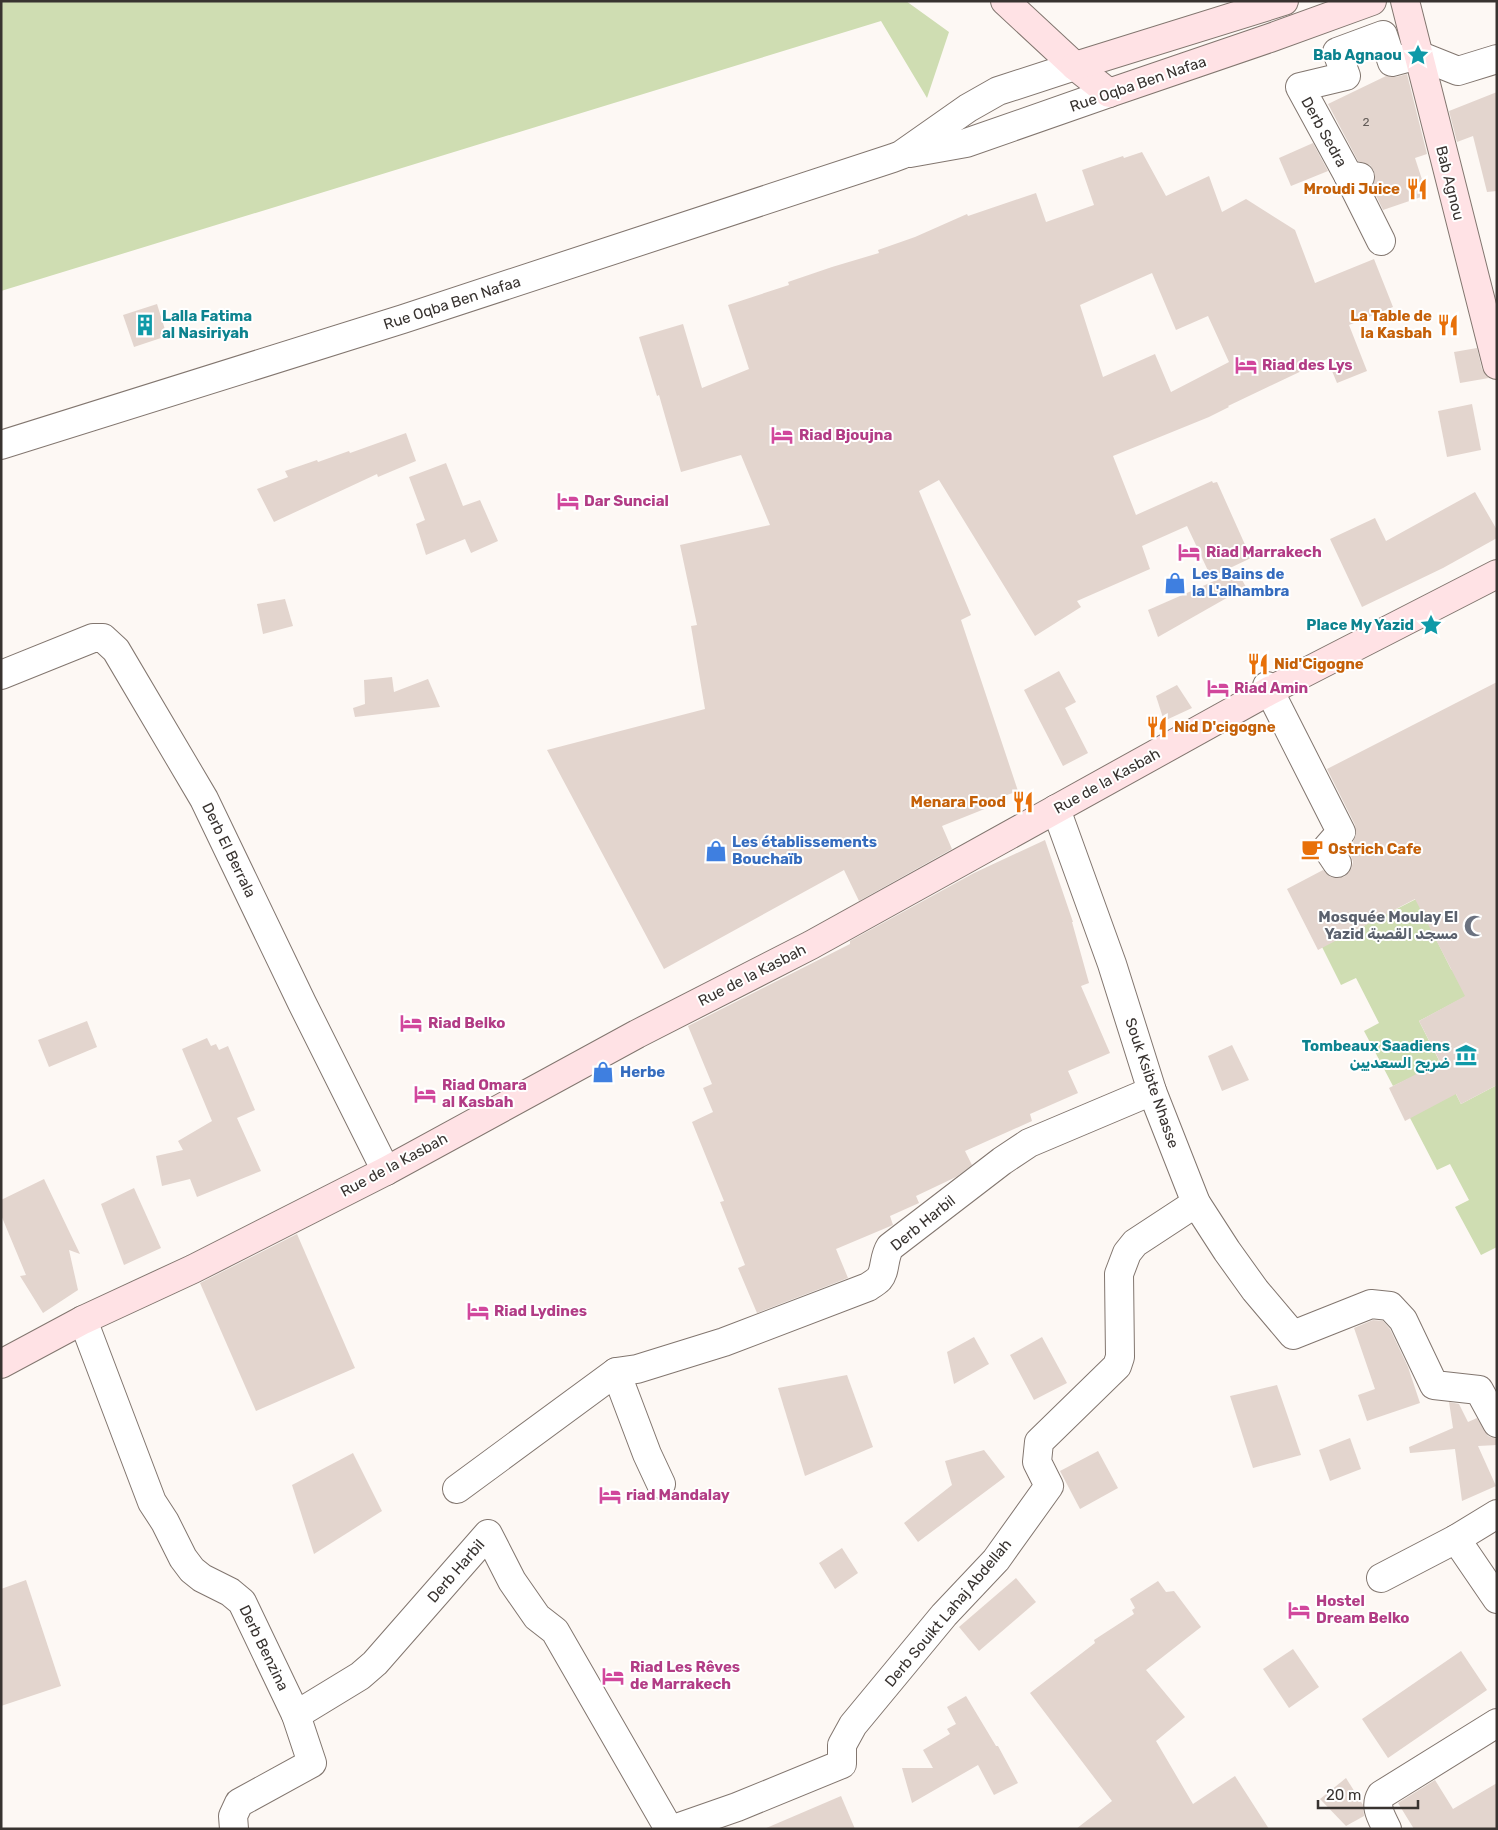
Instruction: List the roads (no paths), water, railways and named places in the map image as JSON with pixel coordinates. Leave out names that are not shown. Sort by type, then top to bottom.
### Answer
[{"type":"street","points":[[1005,1],[1075,66],[1109,93]]},
{"type":"street","name":"Rue Oqba Ben Nafaa","points":[[901,155],[968,108],[998,90],[1284,1]]},
{"type":"street","name":"Rue Oqba Ben Nafaa","points":[[1,445],[403,319],[901,155],[966,143],[1372,1]]},
{"type":"street","name":"Bab Agnou","points":[[1404,1],[1497,365]]},
{"type":"street","name":"Derb Sedra","points":[[1381,241],[1354,176],[1300,87],[1346,76],[1337,52],[1382,35],[1392,62],[1418,54]]},
{"type":"street","points":[[1418,54],[1458,71],[1497,59]]},
{"type":"street","name":"Rue de la Kasbah","points":[[1,1364],[82,1320],[193,1269],[386,1171],[637,1034],[811,945],[1268,689],[1497,574]]},
{"type":"street","name":"Derb El Berrala","points":[[1,675],[93,638],[104,638],[116,650],[204,798],[302,1003],[386,1171]]},
{"type":"street","points":[[1268,689],[1341,832],[1327,848],[1337,863]]},
{"type":"street","name":"Souk Ksibte Nhasse","points":[[1056,809],[1112,964],[1152,1091],[1196,1203],[1255,1290],[1293,1335],[1371,1304],[1390,1306],[1403,1320],[1434,1385],[1488,1385]]},
{"type":"street","name":"Derb Harbil","points":[[616,1372],[637,1368],[724,1342],[868,1287],[879,1279],[883,1270],[885,1255],[890,1247],[1002,1161],[1029,1143],[1152,1091]]},
{"type":"street","name":"Derb Souikt Lahaj Abdellah","points":[[674,1829],[737,1807],[842,1764],[842,1745],[853,1725],[944,1615],[996,1560],[1048,1486],[1037,1462],[1039,1442],[1117,1366],[1120,1357],[1119,1274],[1127,1252],[1135,1243],[1196,1203]]},
{"type":"street","name":"Derb Benzina","points":[[82,1320],[152,1502],[165,1522],[183,1558],[192,1570],[202,1578],[230,1592],[242,1602],[296,1715],[312,1763],[239,1803],[233,1816],[234,1829]]},
{"type":"street","points":[[457,1489],[616,1372],[647,1454],[661,1484]]},
{"type":"street","points":[[1488,1385],[1497,1423]]},
{"type":"street","points":[[1381,1578],[1456,1539],[1497,1514]]},
{"type":"street","name":"Derb Harbil","points":[[296,1715],[360,1676],[375,1663],[488,1534],[512,1581],[537,1617],[555,1631],[669,1829]]},
{"type":"street","points":[[1456,1539],[1497,1599]]},
{"type":"street","points":[[1387,1829],[1378,1810],[1377,1801],[1381,1796],[1497,1723]]},
{"type":"place","name":"Bab Agnaou","points":[[1418,55]]},
{"type":"place","name":"Mroudi Juice","points":[[1417,189]]},
{"type":"place","name":"Lalla Fatima al Nasiriyah","points":[[145,325]]},
{"type":"place","name":"La Table de la Kasbah","points":[[1448,325]]},
{"type":"place","name":"Riad des Lys","points":[[1246,365]]},
{"type":"place","name":"Riad Bjoujna","points":[[782,435]]},
{"type":"place","name":"Dar Suncial","points":[[568,501]]},
{"type":"place","name":"Riad Marrakech","points":[[1189,552]]},
{"type":"place","name":"Les Bains de la L'alhambra","points":[[1175,583]]},
{"type":"place","name":"Place My Yazid","points":[[1431,625]]},
{"type":"place","name":"Nid'Cigogne","points":[[1258,664]]},
{"type":"place","name":"Riad Amin","points":[[1218,688]]},
{"type":"place","name":"Nid D'cigogne","points":[[1157,727]]},
{"type":"place","name":"Menara Food","points":[[1023,802]]},
{"type":"place","name":"Ostrich Cafe","points":[[1312,849]]},
{"type":"place","name":"Les établissements Bouchaïb","points":[[716,851]]},
{"type":"place","name":"Mosquée Moulay El Yazid مسجد القصبة","points":[[1475,926]]},
{"type":"place","name":"Riad Belko","points":[[411,1023]]},
{"type":"place","name":"Tombeaux Saadiens ضريح السعديين","points":[[1466,1055]]},
{"type":"place","name":"Herbe","points":[[603,1072]]},
{"type":"place","name":"Riad Omara al Kasbah","points":[[425,1094]]},
{"type":"place","name":"Riad Lydines","points":[[478,1311]]},
{"type":"place","name":"riad Mandalay","points":[[610,1495]]},
{"type":"place","name":"Hostel Dream Belko","points":[[1299,1610]]},
{"type":"place","name":"Riad Les Rêves de Marrakech","points":[[613,1676]]}]
